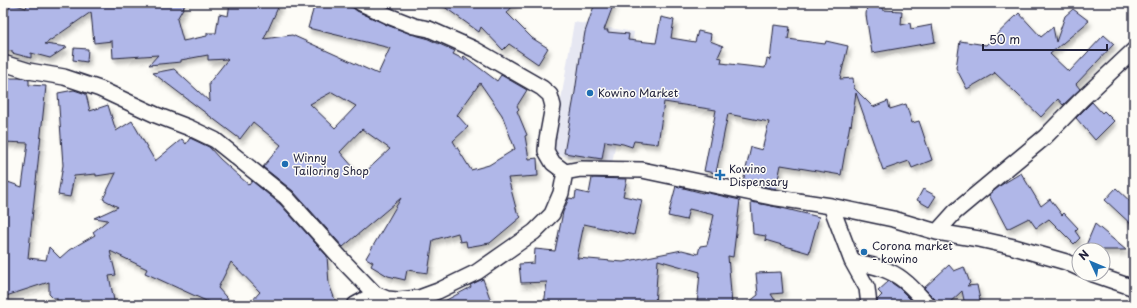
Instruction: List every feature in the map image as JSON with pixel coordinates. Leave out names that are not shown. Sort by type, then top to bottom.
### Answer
[{"type":"street","points":[[361,3],[391,17],[474,48],[542,88],[550,96],[553,106],[546,151],[553,163],[565,172],[581,169],[642,170],[771,197],[831,206],[893,219],[937,232],[979,238],[1071,264]]},
{"type":"street","points":[[937,232],[955,212],[1044,137],[1134,50]]},
{"type":"street","points":[[3,63],[29,71],[64,77],[100,89],[215,140],[286,197],[346,264],[383,299]]},
{"type":"street","points":[[355,305],[383,299],[398,300],[419,298],[438,291],[477,272],[534,232],[552,214],[561,193],[565,172]]},
{"type":"street","points":[[831,206],[852,261],[867,288],[869,305]]},
{"type":"street","points":[[852,261],[888,270],[903,279],[928,305]]},
{"type":"street","points":[[1111,280],[1134,288]]},
{"type":"shaded area","points":[[574,22],[634,32],[612,164],[552,154]],"holes":[[[586,27],[608,30],[605,42],[584,39]],[[582,44],[614,49],[612,62],[579,57]],[[574,92],[605,96],[603,110],[572,105]],[[569,124],[597,128],[568,136]]]},
{"type":"building","points":[[10,3],[26,8],[28,3],[186,3],[177,19],[183,41],[207,36],[207,33],[216,33],[219,14],[228,16],[230,3],[280,3],[264,39],[292,35],[378,74],[390,48],[308,28],[315,3],[337,3],[353,8],[387,25],[426,38],[455,51],[453,54],[465,60],[463,57],[464,56],[497,81],[501,75],[527,90],[517,106],[519,109],[517,111],[527,135],[525,136],[529,159],[537,158],[538,176],[508,178],[517,212],[521,217],[490,243],[467,247],[466,241],[460,242],[458,233],[433,240],[428,273],[407,270],[405,280],[388,276],[371,266],[373,262],[366,258],[401,198],[343,247],[293,191],[263,167],[281,145],[253,122],[240,139],[153,73],[174,69],[210,102],[209,83],[228,59],[208,60],[208,55],[181,60],[181,62],[149,65],[158,55],[113,58],[112,41],[94,43],[91,12],[45,44],[67,47],[50,58],[31,53],[31,58],[12,53],[12,51],[3,50],[3,28]],"holes":[[[480,83],[502,115],[515,149],[489,165],[471,170],[453,141],[468,127],[457,115]],[[332,92],[356,106],[335,128],[310,104]],[[362,129],[390,149],[361,176],[340,152]]]},
{"type":"building","points":[[439,3],[515,3],[507,13],[532,38],[548,48],[538,64],[509,44],[503,50],[481,27],[479,32]]},
{"type":"building","points":[[595,3],[614,3],[604,30],[608,30],[607,32],[629,34],[628,40],[656,43],[661,17],[674,20],[671,38],[695,42],[698,31],[711,34],[710,41],[723,46],[718,57],[722,58],[721,63],[765,68],[767,59],[770,60],[774,25],[790,27],[788,39],[825,44],[826,41],[848,46],[840,79],[853,78],[854,88],[873,107],[888,101],[890,109],[906,104],[912,123],[919,121],[932,160],[912,168],[909,161],[883,170],[856,93],[841,175],[781,165],[776,189],[743,182],[751,147],[762,150],[769,122],[728,114],[716,173],[704,171],[716,110],[664,102],[658,144],[634,141],[632,147],[605,141],[602,159],[564,153],[582,44]]},
{"type":"building","points":[[867,3],[883,3],[883,10],[902,11],[901,25],[910,23],[911,29],[932,25],[935,42],[872,53],[866,15]]},
{"type":"building","points":[[1073,9],[1089,21],[1050,54],[1069,72],[1104,35],[1114,44],[1076,84],[1080,89],[1063,105],[1058,99],[1041,117],[994,72],[995,73],[967,89],[956,68],[960,41],[986,45],[1019,13],[1041,37],[1053,27],[1056,42],[1065,16]]},
{"type":"building","points":[[74,48],[88,49],[87,62],[73,60]]},
{"type":"building","points":[[6,78],[22,78],[29,80],[29,85],[46,86],[28,258],[46,260],[49,247],[60,258],[69,250],[95,235],[93,232],[108,220],[94,218],[118,207],[103,199],[116,173],[96,176],[96,174],[74,176],[70,197],[58,195],[63,165],[58,93],[74,90],[86,94],[90,111],[108,105],[116,131],[132,121],[155,161],[182,139],[186,144],[190,138],[209,147],[249,185],[252,181],[280,204],[327,256],[329,284],[337,305],[248,305],[260,292],[231,262],[218,288],[233,305],[215,305],[145,273],[147,269],[110,251],[116,275],[109,276],[115,305],[65,305],[57,302],[57,298],[53,298],[49,294],[49,282],[3,297],[3,222],[5,199],[3,199],[3,188],[5,181],[22,187],[28,143],[3,142]]},
{"type":"building","points":[[1092,102],[1102,113],[1104,111],[1114,121],[1095,140],[1076,118]]},
{"type":"building","points":[[1021,173],[1041,206],[1050,199],[1062,215],[1064,213],[1078,228],[1075,231],[1080,238],[1076,242],[1072,242],[1049,219],[1036,228],[1029,218],[1007,229],[989,195],[1001,185]]},
{"type":"building","points":[[592,178],[627,179],[623,196],[642,200],[634,235],[584,224],[577,258],[623,262],[682,250],[698,254],[700,246],[707,245],[714,215],[689,209],[686,220],[668,216],[676,186],[740,200],[733,257],[728,256],[732,305],[697,305],[700,272],[658,260],[655,305],[544,305],[547,282],[521,283],[519,264],[534,263],[535,249],[555,251],[563,212],[569,198],[575,199],[576,191],[589,194]]},
{"type":"building","points":[[1116,188],[1134,205],[1134,227],[1105,200]]},
{"type":"building","points":[[923,189],[936,196],[929,207],[917,200]]},
{"type":"building","points":[[751,202],[819,217],[809,253],[765,240],[766,236],[753,234]]},
{"type":"building","points":[[1095,224],[1126,250],[1111,250],[1111,242],[1087,242]]},
{"type":"building","points":[[949,265],[954,271],[964,267],[970,283],[967,286],[977,285],[981,305],[965,305],[962,291],[947,305],[937,305],[935,299],[924,288]]},
{"type":"building","points":[[781,272],[783,293],[771,294],[778,305],[745,305],[758,295],[756,273]]},
{"type":"building","points":[[483,279],[491,301],[481,305],[437,305],[471,287],[470,285]]},
{"type":"building","points":[[889,281],[899,288],[916,305],[878,305],[877,300],[882,295],[878,291]]},
{"type":"place","name":"Kowino Market","points":[[590,93]]},
{"type":"place","name":"Winny Tailoring Shop","points":[[285,164]]},
{"type":"place","name":"Kowino Dispensary","points":[[720,175]]},
{"type":"place","name":"Corona market - kowino","points":[[864,252]]}]
